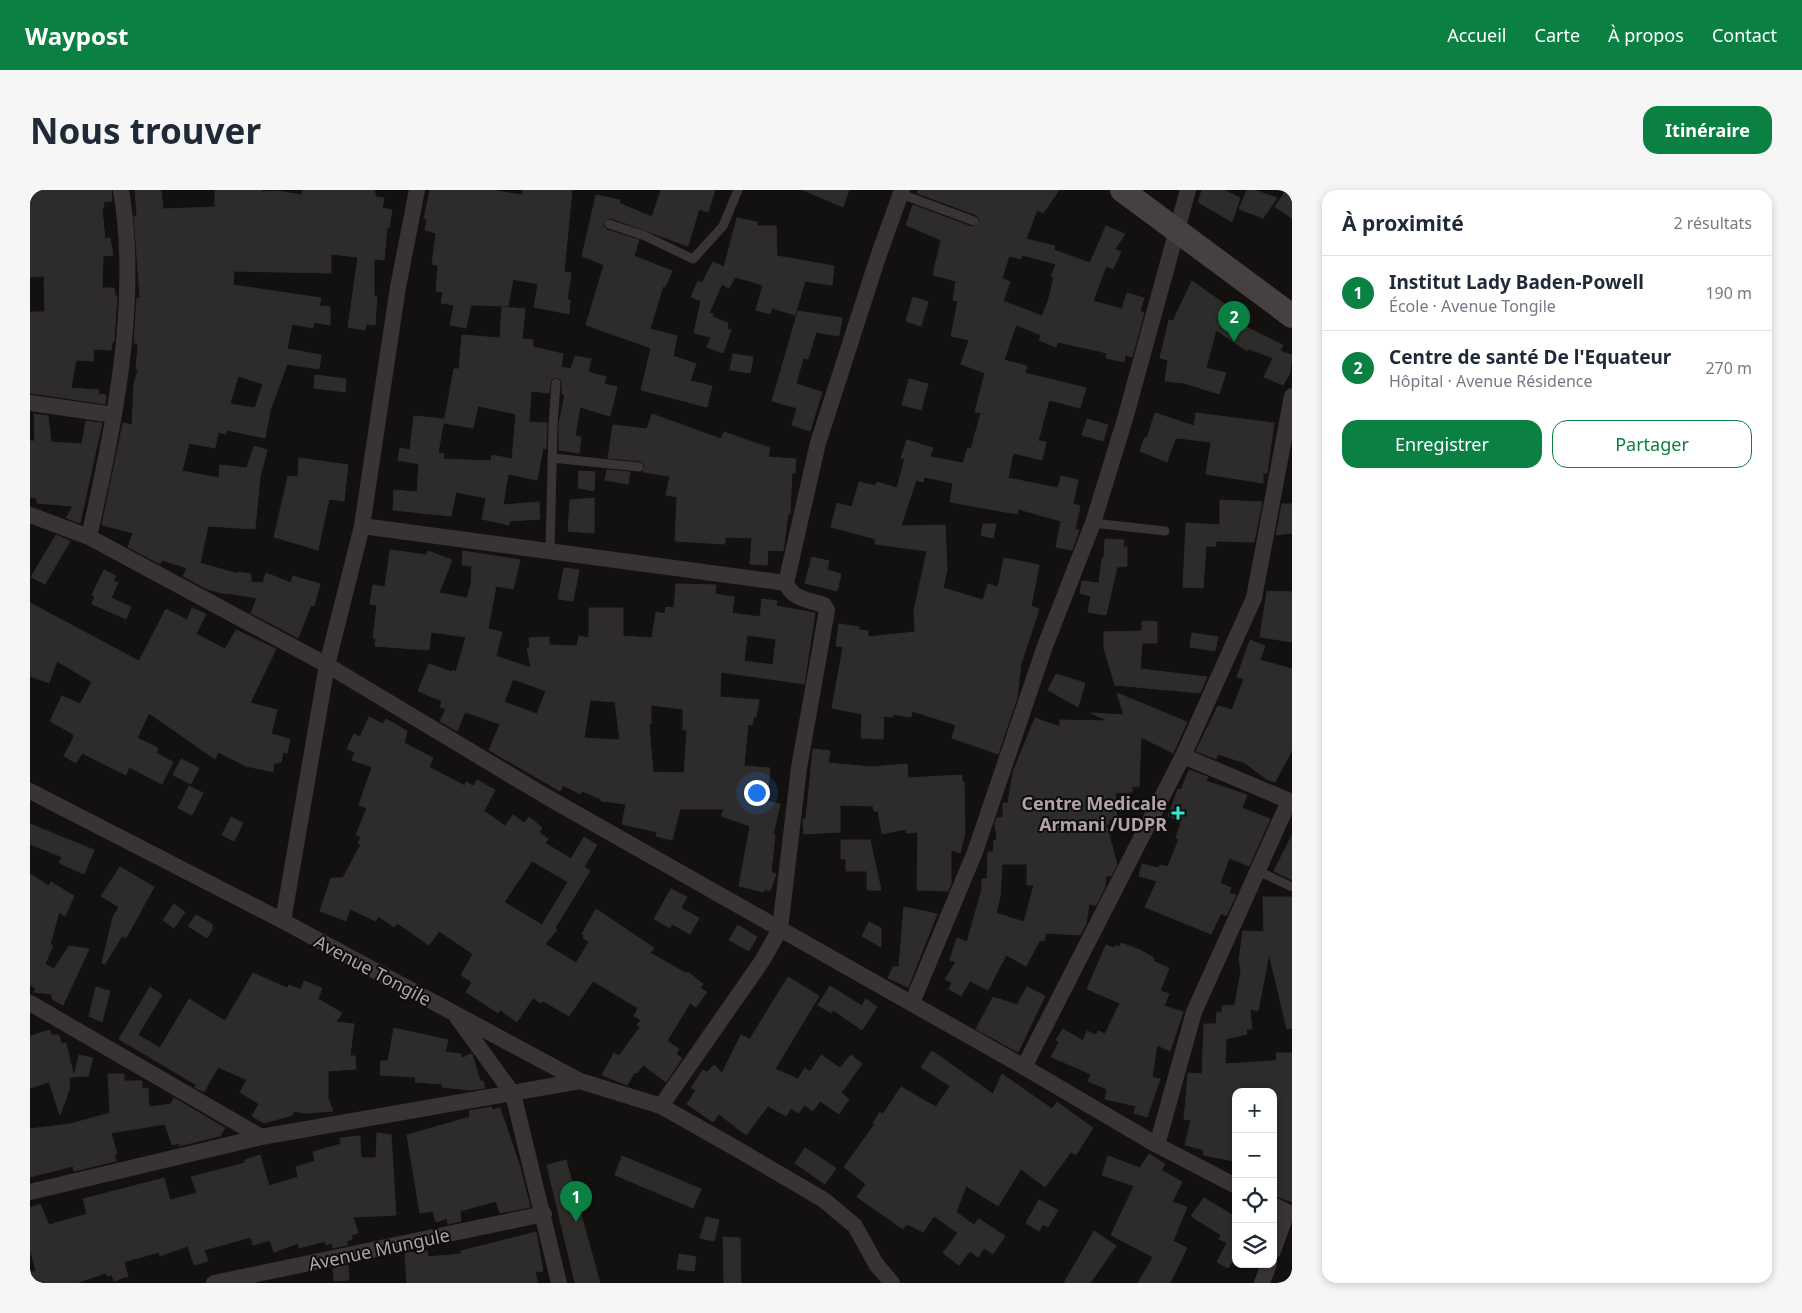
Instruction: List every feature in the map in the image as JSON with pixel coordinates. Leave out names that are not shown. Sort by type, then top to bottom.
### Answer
[{"type":"main road","points":[[1122,190],[1292,316]]},
{"type":"street","points":[[89,537],[108,456],[120,373],[128,249],[120,190]]},
{"type":"street","points":[[283,921],[327,665],[362,526],[398,287],[417,190]]},
{"type":"street","points":[[912,1003],[975,852],[1045,646],[1093,523],[1188,190]]},
{"type":"street","points":[[661,1106],[762,961],[780,929],[800,768],[827,610],[824,605],[795,596],[788,590],[786,583],[818,443],[875,266],[902,192]]},
{"type":"street","points":[[1024,1067],[1183,756],[1256,590],[1292,396]]},
{"type":"street","points":[[30,403],[114,414]]},
{"type":"street","points":[[30,515],[89,537],[327,665],[547,797],[912,1003],[1157,1145],[1232,1184]]},
{"type":"street","points":[[362,526],[786,583]]},
{"type":"street","points":[[1157,1145],[1194,1012],[1291,802],[1183,756]]},
{"type":"street","name":"Avenue Tongile","points":[[30,791],[283,921],[454,1013],[513,1094],[544,1214],[559,1283]]},
{"type":"street","points":[[30,1003],[261,1137]]},
{"type":"street","points":[[454,1013],[580,1080],[661,1106],[824,1200],[855,1226],[876,1264],[892,1283]]},
{"type":"street","points":[[30,1192],[261,1137],[513,1094],[580,1080]]},
{"type":"street","points":[[1277,1236],[1284,1210]]},
{"type":"street","name":"Avenue Mungule","points":[[214,1283],[544,1214]]},
{"type":"street","points":[[1262,1283],[1268,1268]]},
{"type":"lane","points":[[609,224],[660,243],[693,259],[724,226],[738,190]]},
{"type":"lane","points":[[902,192],[974,221]]},
{"type":"lane","points":[[550,551],[556,384]]},
{"type":"lane","points":[[552,458],[639,467]]},
{"type":"lane","points":[[1093,523],[1165,531]]},
{"type":"lane","points":[[1258,871],[1292,887]]},
{"type":"building","points":[[30,190],[111,190],[112,201],[103,202],[104,208],[102,208],[105,239],[110,238],[113,255],[103,256],[102,288],[114,288],[115,296],[117,296],[114,342],[112,342],[111,350],[94,349],[93,361],[76,360],[71,388],[99,390],[98,394],[106,395],[105,404],[30,393],[30,312],[45,312],[44,276],[30,277]]},
{"type":"building","points":[[135,190],[161,190],[163,209],[215,207],[215,190],[262,190],[262,192],[277,191],[302,195],[303,190],[374,190],[376,197],[384,198],[382,208],[392,210],[389,228],[387,227],[384,260],[374,259],[374,296],[377,296],[375,325],[366,324],[365,330],[348,327],[358,257],[331,254],[331,273],[234,271],[233,285],[321,298],[319,306],[330,307],[330,325],[314,322],[313,328],[292,324],[287,349],[321,355],[319,369],[287,364],[270,411],[265,438],[227,430],[226,434],[218,432],[215,448],[189,443],[182,471],[219,478],[220,465],[247,468],[254,446],[267,450],[260,477],[255,529],[208,526],[200,563],[238,574],[238,572],[251,574],[251,582],[263,583],[266,573],[291,583],[293,576],[320,584],[314,606],[311,605],[298,638],[251,613],[257,598],[226,594],[207,589],[183,576],[187,568],[162,560],[160,564],[128,547],[133,533],[102,525],[123,423],[132,425],[134,384],[138,369],[136,369],[138,343],[134,343],[137,298],[140,299],[134,216],[137,217]],"holes":[[[238,376],[263,384],[255,408],[230,404]]]},
{"type":"building","points":[[430,190],[490,190],[522,195],[523,190],[572,190],[564,272],[571,273],[567,300],[570,300],[569,314],[534,307],[538,284],[513,279],[508,306],[471,305],[466,328],[450,325],[454,305],[441,303],[443,292],[436,291],[438,265],[432,264],[436,233],[425,230],[427,219],[424,219]]},
{"type":"building","points":[[661,190],[715,190],[708,212],[699,209],[688,246],[611,218],[605,220],[603,226],[607,230],[639,240],[634,256],[672,271],[665,287],[663,286],[650,329],[677,336],[673,356],[696,364],[690,381],[712,386],[707,407],[641,390],[651,348],[586,325],[604,265],[582,256],[596,195],[620,200],[619,203],[652,217]]},
{"type":"building","points":[[803,190],[849,190],[843,207]]},
{"type":"building","points":[[918,190],[1059,190],[1043,213],[1037,210],[1026,239],[1055,246],[1054,250],[1090,263],[1106,226],[1125,234],[1115,249],[1121,252],[1113,269],[1106,266],[1093,301],[1122,309],[1127,293],[1144,298],[1140,311],[1144,313],[1132,357],[1125,355],[1124,362],[1106,358],[1107,353],[1058,342],[1056,347],[1039,340],[1041,335],[1016,325],[1004,360],[1027,366],[1025,373],[1086,388],[1080,408],[1049,400],[1038,441],[1046,442],[1042,460],[1013,453],[1008,478],[1058,488],[1061,476],[1078,480],[1073,504],[1080,506],[1075,529],[1079,530],[1072,550],[1056,547],[1061,521],[1018,509],[1017,514],[950,502],[953,483],[924,477],[923,482],[916,480],[901,526],[945,525],[947,570],[943,588],[983,600],[988,584],[998,587],[1004,558],[1039,565],[1031,606],[1039,609],[1021,664],[1017,698],[998,754],[952,738],[956,725],[912,711],[911,717],[893,714],[893,717],[884,716],[883,739],[861,738],[862,714],[832,708],[843,647],[836,646],[839,624],[859,627],[859,630],[868,631],[868,637],[915,632],[914,610],[927,551],[875,544],[876,539],[831,527],[837,503],[852,507],[859,482],[875,486],[877,482],[897,488],[905,459],[901,458],[907,440],[933,448],[930,457],[963,463],[968,448],[971,449],[981,413],[975,412],[985,373],[961,364],[969,340],[951,336],[958,301],[953,300],[956,281],[933,275],[941,240],[906,225],[913,205],[972,227],[978,225],[980,219],[976,215],[917,193]],"holes":[[[1022,255],[1056,264],[1051,276],[1054,277],[1048,302],[1042,316],[1003,301],[1010,282],[1002,278],[1009,256],[1021,259]]]},
{"type":"building","points":[[1202,190],[1224,190],[1240,198],[1232,222],[1198,202]]},
{"type":"building","points":[[1247,190],[1254,190],[1277,198],[1263,218],[1239,209]]},
{"type":"building","points":[[1286,190],[1292,190],[1292,218],[1275,207]]},
{"type":"building","points":[[737,218],[757,222],[757,226],[776,226],[777,256],[834,266],[832,285],[805,281],[795,315],[772,308],[770,314],[756,310],[763,285],[735,277],[729,288],[722,284],[709,313],[713,314],[712,317],[728,323],[727,329],[731,330],[723,353],[707,347],[711,337],[694,333],[701,301],[691,297],[698,281],[702,283],[713,262],[724,267]]},
{"type":"building","points":[[1192,281],[1250,322],[1246,327],[1283,345],[1280,351],[1292,355],[1290,373],[1283,385],[1264,377],[1273,358],[1249,349],[1247,351],[1216,330],[1206,368],[1226,373],[1219,394],[1184,383],[1165,381],[1168,360],[1160,358],[1169,320],[1173,321]]},
{"type":"building","points":[[913,297],[928,302],[921,326],[906,321]]},
{"type":"building","points":[[502,307],[525,309],[522,339],[533,340],[533,347],[563,354],[561,367],[571,369],[575,356],[591,359],[588,372],[606,377],[604,384],[617,387],[610,416],[580,407],[575,436],[581,437],[579,453],[559,450],[559,424],[565,394],[562,394],[562,381],[557,377],[551,379],[549,393],[531,391],[529,422],[547,423],[546,449],[543,448],[537,480],[508,474],[503,505],[539,502],[540,519],[510,521],[509,525],[482,519],[486,498],[456,492],[451,516],[393,510],[394,490],[417,492],[419,464],[398,460],[400,448],[410,450],[414,416],[444,419],[438,453],[444,454],[443,459],[491,461],[492,455],[512,459],[516,414],[478,406],[473,428],[444,423],[454,369],[459,369],[462,335],[500,338]]},
{"type":"building","points":[[798,311],[842,318],[839,336],[816,332],[808,359],[803,358],[796,384],[822,392],[810,431],[792,425],[797,408],[772,401]]},
{"type":"building","points":[[733,354],[753,357],[750,373],[730,370]]},
{"type":"building","points":[[315,375],[346,379],[345,392],[314,388]]},
{"type":"building","points":[[909,379],[928,384],[921,410],[902,405]]},
{"type":"building","points":[[1155,413],[1194,426],[1196,413],[1274,423],[1267,473],[1263,473],[1263,483],[1206,474],[1211,442],[1175,439],[1167,462],[1140,451],[1145,437],[1147,438]]},
{"type":"building","points":[[34,414],[48,416],[51,442],[82,444],[86,421],[102,423],[80,523],[66,518],[73,506],[37,503],[37,498],[30,497],[30,441],[35,441]]},
{"type":"building","points":[[652,414],[721,439],[724,432],[770,448],[768,457],[796,459],[795,473],[792,473],[790,514],[788,514],[783,551],[768,550],[767,565],[750,564],[752,538],[725,537],[725,544],[675,541],[677,497],[666,495],[670,476],[643,472],[645,465],[640,461],[608,458],[613,425],[647,429]]},
{"type":"building","points":[[1087,419],[1108,425],[1103,441],[1082,435]]},
{"type":"building","points":[[299,458],[348,465],[344,501],[329,499],[318,550],[274,537],[288,476],[298,477]]},
{"type":"building","points":[[607,470],[630,472],[628,484],[605,480]]},
{"type":"building","points":[[579,471],[595,472],[594,491],[578,488]]},
{"type":"building","points":[[594,498],[594,533],[568,531],[570,500]]},
{"type":"building","points":[[1220,500],[1262,502],[1254,542],[1216,541],[1216,546],[1206,546],[1203,588],[1183,587],[1186,523],[1220,525]]},
{"type":"building","points":[[1282,504],[1292,504],[1292,533],[1276,535]]},
{"type":"building","points":[[983,524],[996,524],[993,538],[981,535]]},
{"type":"building","points":[[56,535],[70,541],[45,584],[31,577]]},
{"type":"building","points":[[1105,539],[1124,540],[1123,547],[1127,547],[1127,566],[1117,567],[1106,615],[1088,612],[1091,596],[1080,593],[1082,581],[1099,583],[1102,558],[1104,558]]},
{"type":"building","points":[[390,550],[427,555],[428,551],[452,560],[439,593],[467,598],[471,585],[472,566],[462,565],[463,551],[520,560],[513,589],[496,586],[488,629],[502,632],[496,656],[531,668],[527,648],[530,647],[529,638],[549,637],[549,645],[577,646],[579,636],[589,638],[589,608],[623,608],[623,636],[652,638],[656,612],[665,614],[666,607],[674,608],[676,584],[716,585],[715,594],[734,597],[732,613],[760,617],[762,599],[777,601],[776,606],[815,613],[804,684],[721,672],[720,697],[759,700],[756,717],[754,717],[752,725],[748,724],[744,766],[770,768],[767,801],[780,804],[773,835],[775,835],[771,872],[776,874],[770,891],[764,889],[764,892],[739,886],[750,826],[721,816],[724,809],[680,809],[672,840],[656,836],[657,832],[622,824],[626,804],[601,801],[601,799],[582,791],[580,794],[563,785],[560,791],[489,750],[500,724],[465,712],[457,731],[440,721],[446,709],[440,707],[442,701],[418,691],[429,664],[456,672],[466,637],[431,632],[429,650],[375,646],[376,638],[373,638],[377,605],[370,604],[373,585],[385,587]],"holes":[[[747,635],[776,639],[773,665],[744,661]],[[513,679],[546,691],[537,714],[504,702]],[[590,700],[615,702],[620,740],[584,738]],[[651,705],[683,709],[683,730],[687,730],[684,773],[653,772],[649,724],[651,724]]]},
{"type":"building","points":[[812,557],[829,561],[827,570],[841,574],[837,591],[805,583]]},
{"type":"building","points":[[564,568],[579,570],[573,601],[558,599]]},
{"type":"building","points":[[104,570],[116,576],[113,581],[118,583],[111,598],[131,607],[126,619],[92,604],[95,597],[92,595]]},
{"type":"building","points":[[1267,591],[1292,592],[1292,642],[1260,637]]},
{"type":"building","points":[[30,603],[139,661],[166,609],[187,620],[192,608],[206,614],[196,634],[225,649],[236,630],[276,649],[250,703],[277,710],[271,734],[290,739],[287,753],[283,752],[281,762],[274,764],[273,772],[246,766],[218,752],[215,759],[149,713],[137,738],[158,748],[156,753],[173,762],[162,784],[129,767],[126,775],[82,753],[76,763],[64,756],[74,737],[73,734],[50,721],[62,696],[80,704],[92,682],[57,661],[49,683],[30,676]]},
{"type":"building","points":[[1142,621],[1157,622],[1157,643],[1142,643],[1140,669],[1207,677],[1200,693],[1115,685],[1104,648],[1104,632],[1142,631]]},
{"type":"building","points":[[1192,633],[1218,637],[1215,651],[1190,647]]},
{"type":"building","points":[[1250,640],[1265,646],[1260,660],[1292,669],[1292,750],[1275,782],[1268,780],[1245,763],[1218,754],[1216,759],[1196,751],[1218,706],[1232,710],[1244,679],[1237,677]]},
{"type":"building","points":[[1056,674],[1085,683],[1078,707],[1048,690]]},
{"type":"building","points":[[1117,693],[1187,722],[1173,753],[1141,737],[1139,787],[1132,786],[1132,792],[1115,793],[1117,819],[1109,820],[1109,824],[1106,824],[1117,864],[1111,876],[1106,876],[1105,887],[1096,905],[1089,904],[1086,924],[1080,935],[1046,933],[1044,941],[1040,940],[1026,966],[1006,955],[988,990],[970,981],[961,996],[949,989],[952,983],[945,979],[956,962],[950,960],[957,938],[967,942],[982,889],[982,879],[987,879],[988,852],[993,852],[994,840],[997,840],[995,824],[997,818],[1003,817],[1003,803],[1008,803],[1013,772],[1035,718],[1060,727],[1060,720],[1108,721],[1091,713],[1124,715]],"holes":[[[1002,864],[1027,864],[1027,885],[1034,885],[1024,922],[996,913],[1000,897]]]},
{"type":"building","points":[[369,717],[383,724],[386,719],[407,731],[404,743],[433,758],[429,767],[465,786],[466,782],[474,786],[477,780],[495,790],[484,811],[505,826],[513,815],[524,823],[529,817],[542,828],[539,832],[548,839],[545,843],[571,859],[584,837],[597,845],[584,867],[590,871],[555,928],[557,930],[545,944],[576,963],[589,942],[583,938],[584,935],[582,934],[596,909],[654,948],[650,953],[687,974],[688,972],[703,984],[700,988],[707,992],[696,1007],[690,1003],[667,1041],[679,1049],[676,1054],[682,1058],[666,1082],[643,1065],[637,1073],[635,1072],[627,1085],[602,1075],[614,1053],[619,1056],[640,1027],[637,1025],[641,1020],[634,1016],[638,1008],[593,981],[569,1016],[543,1001],[541,1003],[533,998],[517,1022],[500,1010],[498,1013],[466,992],[472,982],[461,975],[473,954],[439,931],[429,945],[397,923],[394,927],[378,916],[376,921],[350,909],[346,921],[320,911],[331,878],[343,878],[361,844],[358,843],[361,837],[356,835],[367,808],[359,805],[372,767],[352,760],[355,752],[347,749],[354,734],[360,737]],"holes":[[[532,861],[568,882],[542,925],[504,902]]]},
{"type":"building","points":[[813,749],[830,751],[828,763],[872,767],[907,764],[908,778],[962,775],[962,782],[964,782],[965,833],[960,853],[951,850],[951,884],[948,891],[917,890],[918,832],[906,833],[906,829],[882,834],[878,811],[874,811],[873,806],[840,805],[840,832],[804,834],[803,820],[806,818]]},
{"type":"building","points":[[181,759],[199,768],[191,784],[173,775]]},
{"type":"building","points":[[1189,770],[1208,777],[1206,781],[1247,795],[1242,808],[1270,819],[1249,866],[1229,858],[1220,883],[1231,888],[1229,893],[1236,895],[1226,916],[1221,913],[1211,934],[1145,907],[1157,881],[1139,876],[1142,864],[1159,868],[1160,865],[1168,867],[1179,839],[1176,838],[1181,822],[1168,816],[1178,789],[1181,790]]},
{"type":"building","points":[[189,786],[203,793],[192,815],[178,808]]},
{"type":"building","points":[[231,817],[243,823],[234,841],[222,835]]},
{"type":"building","points":[[30,824],[94,850],[84,874],[59,863],[62,857],[30,844]]},
{"type":"building","points":[[1292,835],[1292,880],[1274,871]]},
{"type":"building","points":[[841,840],[870,840],[881,890],[867,890],[867,871],[846,871],[846,859],[841,859]]},
{"type":"building","points":[[120,867],[154,887],[126,938],[122,936],[105,964],[102,963],[113,917],[119,907],[101,896]]},
{"type":"building","points":[[30,874],[49,886],[51,882],[74,896],[65,916],[59,912],[50,945],[53,945],[45,964],[54,969],[69,946],[89,949],[63,1005],[52,999],[52,994],[34,992],[36,988],[30,985]]},
{"type":"building","points":[[671,889],[687,897],[681,908],[699,918],[690,934],[672,924],[670,928],[654,919]]},
{"type":"building","points":[[1263,897],[1292,897],[1292,1028],[1287,1029],[1269,954],[1258,1011],[1250,1009],[1252,1029],[1246,1029],[1247,1034],[1226,1039],[1225,1064],[1273,1061],[1277,1060],[1276,1053],[1292,1053],[1292,1202],[1277,1196],[1277,1088],[1232,1088],[1232,1161],[1203,1155],[1204,1150],[1185,1145],[1191,1120],[1184,1119],[1188,1073],[1202,1074],[1204,1024],[1216,1024],[1217,1012],[1222,1013],[1222,1006],[1235,1005],[1241,971],[1239,960],[1243,931],[1264,932]]},
{"type":"building","points":[[174,904],[185,912],[174,928],[163,920]]},
{"type":"building","points":[[904,907],[937,914],[908,987],[888,978],[893,967],[899,967]]},
{"type":"building","points":[[196,915],[212,924],[212,930],[207,938],[188,926]]},
{"type":"building","points":[[869,922],[881,928],[881,947],[862,936]]},
{"type":"building","points":[[738,925],[757,937],[749,951],[729,940]]},
{"type":"building","points":[[1121,943],[1140,950],[1154,958],[1153,961],[1169,968],[1160,991],[1169,994],[1164,1006],[1183,1012],[1170,1051],[1157,1045],[1152,1077],[1160,1079],[1147,1117],[1134,1113],[1136,1106],[1105,1099],[1107,1089],[1088,1081],[1091,1074],[1051,1057],[1059,1042],[1056,1040],[1063,1029],[1083,1041],[1087,1031],[1096,1035],[1098,1031],[1105,1034],[1120,1003],[1087,989],[1106,945],[1114,948],[1115,946],[1120,947]]},
{"type":"building","points":[[253,973],[287,988],[289,985],[301,990],[304,981],[322,988],[318,999],[342,1013],[336,1022],[354,1024],[350,1056],[355,1056],[356,1069],[328,1071],[328,1098],[333,1111],[305,1113],[293,1111],[293,1115],[264,1123],[252,1116],[259,1104],[240,1092],[247,1080],[218,1067],[204,1092],[194,1087],[198,1086],[119,1039],[150,987],[162,995],[138,1035],[160,1048],[189,999],[225,1021]]},
{"type":"building","points":[[788,977],[819,996],[775,1069],[798,1079],[805,1068],[810,1072],[821,1055],[840,1068],[851,1055],[862,1064],[841,1093],[849,1099],[839,1114],[820,1101],[813,1111],[804,1105],[799,1113],[791,1108],[786,1116],[768,1106],[746,1135],[719,1114],[713,1122],[687,1104],[696,1090],[691,1088],[703,1070],[707,1072],[714,1065],[722,1073],[741,1035],[750,1039]]},
{"type":"building","points":[[830,986],[862,1006],[866,999],[877,1007],[862,1030],[833,1010],[831,1013],[818,1005]]},
{"type":"building","points":[[96,987],[110,991],[102,1022],[89,1016]]},
{"type":"building","points":[[1027,987],[1045,996],[1018,1052],[976,1029],[993,997],[1017,1005]]},
{"type":"building","points":[[394,1028],[448,1040],[445,1052],[461,1054],[461,1057],[466,1058],[465,1056],[472,1054],[480,1081],[483,1081],[485,1088],[469,1090],[442,1087],[442,1084],[415,1082],[416,1077],[380,1075],[381,1061],[388,1061]]},
{"type":"building","points":[[50,1030],[51,1035],[59,1035],[61,1043],[66,1043],[74,1077],[70,1077],[69,1090],[60,1115],[49,1082],[30,1088],[30,1036]]},
{"type":"building","points":[[932,1051],[993,1094],[1002,1074],[1052,1109],[1057,1102],[1093,1128],[1076,1155],[1071,1152],[1045,1187],[1021,1169],[998,1206],[966,1186],[956,1212],[974,1225],[979,1219],[1005,1236],[993,1254],[984,1248],[978,1257],[970,1251],[959,1265],[943,1253],[958,1233],[934,1216],[923,1232],[907,1224],[903,1229],[857,1197],[866,1184],[844,1167],[875,1124],[873,1123],[880,1112],[883,1114],[901,1087],[936,1107],[950,1086],[921,1067]]},
{"type":"building","points":[[79,1055],[93,1058],[88,1076],[74,1077]]},
{"type":"building","points":[[108,1074],[124,1074],[124,1081],[142,1081],[142,1089],[148,1088],[149,1107],[171,1104],[174,1098],[225,1128],[220,1136],[179,1146],[180,1143],[172,1145],[165,1124],[111,1133],[117,1154],[114,1155],[116,1161],[74,1171],[73,1166],[30,1177],[30,1129],[70,1124],[110,1113]]},
{"type":"building","points":[[491,1107],[492,1110],[500,1108],[520,1167],[530,1207],[500,1213],[496,1201],[460,1211],[461,1221],[448,1224],[447,1218],[436,1222],[433,1211],[420,1213],[407,1135],[470,1117],[469,1111]]},
{"type":"building","points":[[377,1133],[391,1135],[396,1215],[353,1217],[358,1233],[351,1235],[352,1239],[347,1241],[347,1245],[333,1248],[332,1243],[326,1245],[325,1241],[299,1248],[298,1243],[274,1252],[270,1240],[253,1245],[251,1237],[204,1250],[208,1261],[194,1265],[188,1246],[160,1256],[159,1252],[124,1262],[128,1276],[114,1281],[112,1275],[107,1276],[106,1273],[76,1283],[30,1283],[30,1273],[36,1271],[30,1249],[30,1208],[40,1204],[49,1225],[87,1214],[83,1199],[164,1178],[170,1200],[197,1193],[191,1177],[245,1163],[245,1160],[260,1155],[269,1186],[298,1177],[296,1167],[315,1161],[313,1152],[341,1144],[340,1138],[360,1136],[361,1158],[376,1158]]},
{"type":"building","points":[[805,1148],[836,1168],[825,1184],[795,1163]]},
{"type":"building","points":[[1149,1154],[1165,1164],[1161,1170],[1182,1182],[1172,1202],[1187,1207],[1173,1241],[1187,1248],[1170,1283],[1138,1283],[1153,1257],[1111,1235],[1134,1186],[1102,1175],[1108,1156],[1140,1168]]},
{"type":"building","points":[[622,1156],[701,1189],[693,1208],[615,1175]]},
{"type":"building","points":[[566,1160],[600,1283],[575,1283],[547,1165]]},
{"type":"building","points":[[1204,1198],[1232,1215],[1232,1261],[1228,1268],[1217,1262],[1227,1243],[1219,1239],[1221,1235],[1191,1216]]},
{"type":"building","points":[[1039,1200],[1058,1210],[1048,1227],[1043,1224],[1039,1231],[1026,1223]]},
{"type":"building","points":[[706,1217],[719,1220],[714,1241],[700,1238]]},
{"type":"building","points":[[1094,1231],[1116,1246],[1090,1283],[1064,1283]]},
{"type":"building","points":[[536,1232],[543,1271],[535,1272],[538,1283],[407,1283],[405,1253],[427,1251],[428,1257],[461,1254],[461,1251]]},
{"type":"building","points":[[723,1237],[740,1238],[741,1283],[724,1283]]},
{"type":"building","points":[[679,1254],[696,1257],[694,1271],[677,1269]]},
{"type":"building","points":[[348,1265],[349,1280],[334,1281],[333,1268]]},
{"type":"place","name":"Centre de santé De l'Equateur","points":[[1234,342]]},
{"type":"place","name":"Centre Medicale Armani /UDPR","points":[[1178,813]]},
{"type":"place","name":"Institut Lady Baden-Powell","points":[[576,1222]]}]
